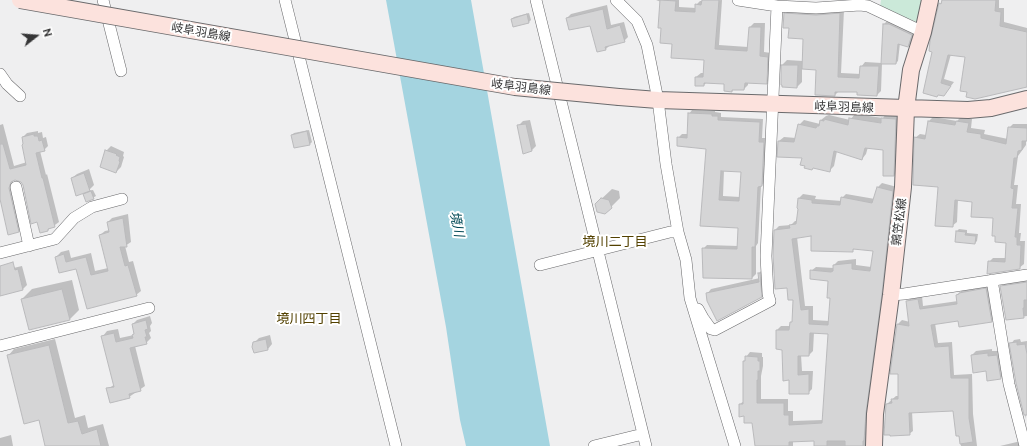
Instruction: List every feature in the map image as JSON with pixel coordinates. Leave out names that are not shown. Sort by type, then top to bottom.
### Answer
[{"type":"main road","name":"岐阜羽島線","points":[[20,0],[515,87],[658,100],[906,109],[968,110],[990,108],[1027,99]]},
{"type":"main road","name":"鶉笠松線","points":[[874,446],[875,414],[904,187],[906,109],[912,70],[930,0]]},
{"type":"street","points":[[103,0],[121,71]]},
{"type":"street","points":[[285,0],[396,446]]},
{"type":"street","points":[[536,0],[646,446]]},
{"type":"street","points":[[616,0],[636,22],[647,45],[658,100],[666,164],[678,232],[686,260],[690,298],[735,446]]},
{"type":"street","points":[[738,0],[777,6],[816,8],[860,5],[868,6],[923,32]]},
{"type":"street","points":[[690,298],[694,300],[703,318],[711,329],[715,330],[770,301],[768,294],[766,256],[777,6]]},
{"type":"street","points":[[0,74],[4,87],[20,96]]},
{"type":"street","points":[[16,187],[29,246]]},
{"type":"street","points":[[0,253],[55,239],[74,218],[92,207],[122,199]]},
{"type":"street","points":[[540,265],[670,232],[678,232]]},
{"type":"street","points":[[891,294],[904,294],[1027,275]]},
{"type":"street","points":[[992,280],[1009,384],[1025,446]]},
{"type":"street","points":[[0,346],[149,308]]},
{"type":"street","points":[[594,446],[643,434]]},
{"type":"green space","points":[[881,0],[923,0],[921,24],[880,7]]},
{"type":"water","name":"境川","points":[[386,0],[471,0],[550,446],[466,446],[460,420],[446,327]]},
{"type":"building","points":[[660,0],[676,1],[675,11],[695,12],[695,4],[701,5],[702,0],[719,0],[715,49],[747,51],[749,27],[761,27],[760,56],[768,57],[767,84],[745,83],[744,90],[732,90],[732,92],[724,91],[724,84],[704,83],[704,86],[695,86],[695,77],[703,77],[704,60],[671,58],[672,44],[660,43],[661,28],[658,28]]},
{"type":"building","points":[[942,0],[996,0],[995,11],[1001,12],[1000,26],[1027,32],[1027,87],[975,99],[966,97],[967,92],[960,91],[965,57],[948,55],[941,83],[951,86],[944,96],[938,95],[937,97],[923,93],[932,52],[929,51],[930,41],[939,3],[941,4]]},
{"type":"building","points":[[603,9],[607,29],[620,25],[625,42],[605,47],[606,50],[597,52],[590,26],[569,30],[566,18]]},
{"type":"building","points":[[784,13],[816,15],[840,13],[838,77],[859,78],[860,66],[879,66],[877,96],[857,95],[857,92],[835,92],[835,96],[815,95],[816,70],[802,69],[803,39],[788,38],[789,28],[783,28]]},
{"type":"building","points":[[527,14],[529,23],[513,27],[511,19]]},
{"type":"building","points":[[883,24],[889,24],[912,35],[908,47],[898,44],[896,64],[881,64]]},
{"type":"building","points":[[781,65],[798,65],[797,88],[782,87]]},
{"type":"building","points":[[688,113],[712,114],[712,116],[718,116],[718,120],[760,122],[759,142],[764,142],[762,186],[758,187],[755,247],[752,247],[752,279],[703,278],[702,248],[737,249],[738,228],[700,226],[706,149],[677,146],[677,137],[687,138]],"holes":[[[721,171],[741,172],[739,201],[719,200]]]},
{"type":"building","points":[[849,118],[881,123],[881,118],[896,119],[894,176],[883,176],[883,150],[865,148],[862,160],[834,151],[830,172],[813,168],[812,170],[804,168],[805,166],[800,165],[802,158],[777,157],[778,141],[794,142],[798,124],[816,128],[819,126],[820,120],[824,121],[824,119],[848,125]]},
{"type":"building","points":[[928,121],[955,125],[956,121],[969,123],[967,132],[981,134],[981,138],[1006,144],[1008,127],[1027,128],[1027,141],[1022,141],[1022,150],[1018,151],[1017,158],[1014,158],[1011,188],[1014,189],[1012,208],[1018,208],[1015,237],[1017,237],[1017,245],[1021,245],[1020,269],[987,274],[988,261],[1005,262],[1006,243],[995,242],[995,236],[992,236],[993,218],[971,217],[972,202],[955,200],[953,227],[935,226],[938,187],[913,185],[914,137],[925,139]]},
{"type":"building","points":[[526,124],[532,151],[523,154],[517,125]]},
{"type":"building","points":[[307,131],[310,145],[294,148],[291,135]]},
{"type":"building","points":[[34,134],[34,136],[38,136],[39,141],[42,140],[45,151],[36,153],[55,227],[40,233],[37,222],[31,224],[23,185],[21,182],[15,180],[11,182],[9,188],[19,232],[8,235],[0,199],[0,144],[3,144],[10,169],[26,165],[22,137]]},
{"type":"building","points":[[105,150],[117,154],[116,155],[120,157],[120,162],[116,173],[100,167]]},
{"type":"building","points":[[84,173],[90,191],[76,196],[71,178]]},
{"type":"building","points":[[877,187],[893,191],[863,446],[845,446],[845,441],[827,441],[827,446],[814,446],[814,441],[789,442],[789,446],[755,446],[752,423],[744,423],[744,416],[739,417],[739,404],[743,404],[743,361],[745,361],[745,356],[758,357],[758,361],[760,361],[760,371],[758,371],[757,380],[757,403],[784,403],[784,415],[789,415],[789,425],[822,423],[828,334],[810,333],[809,356],[798,356],[798,375],[809,374],[809,394],[789,394],[789,380],[783,381],[782,350],[776,349],[776,330],[789,330],[790,322],[792,322],[793,300],[788,300],[787,288],[775,289],[773,255],[774,230],[790,228],[789,225],[796,224],[798,198],[812,200],[812,203],[840,205],[841,197],[872,203]],"holes":[[[811,236],[811,251],[853,252],[853,249],[873,251],[870,271],[852,269],[852,263],[833,265],[833,271],[831,272],[810,270],[810,279],[828,281],[827,298],[830,298],[828,325],[809,324],[809,309],[801,310],[792,239]]]},
{"type":"building","points":[[91,191],[94,199],[86,202],[83,194]]},
{"type":"building","points":[[601,198],[609,200],[612,208],[605,214],[597,212],[595,204]]},
{"type":"building","points":[[123,218],[127,247],[120,247],[125,266],[128,265],[137,296],[87,309],[76,269],[59,273],[55,257],[64,254],[66,262],[86,257],[91,275],[108,271],[99,235],[109,232],[107,222]]},
{"type":"building","points":[[956,231],[966,232],[965,235],[976,236],[975,244],[955,242]]},
{"type":"building","points":[[13,262],[15,270],[18,269],[23,290],[0,296],[0,266]]},
{"type":"building","points":[[758,273],[760,273],[762,297],[717,321],[707,301],[706,293],[759,282]]},
{"type":"building","points":[[1027,282],[1027,300],[1024,300],[1023,308],[1024,318],[1006,320],[1000,286]]},
{"type":"building","points":[[986,288],[992,322],[959,327],[958,321],[931,325],[935,347],[949,346],[951,378],[969,378],[969,418],[973,442],[960,444],[959,436],[956,436],[953,411],[909,413],[910,435],[884,435],[886,404],[892,403],[891,399],[898,399],[898,374],[890,374],[897,324],[909,326],[906,301],[918,299],[920,309],[957,304],[956,295],[959,293]]},
{"type":"building","points":[[62,289],[70,320],[29,330],[21,299]]},
{"type":"building","points":[[146,320],[148,329],[145,330],[147,337],[145,337],[147,344],[130,348],[141,391],[129,394],[130,398],[110,403],[106,388],[114,387],[101,336],[114,333],[116,342],[133,338],[132,335],[134,334],[132,324]]},
{"type":"building","points":[[266,339],[268,350],[254,353],[252,347],[253,342]]},
{"type":"building","points":[[1017,342],[1017,345],[1025,344],[1027,354],[1027,415],[1024,415],[1016,383],[1009,343]]},
{"type":"building","points":[[49,345],[68,423],[78,421],[82,434],[97,429],[101,446],[45,446],[39,420],[24,424],[7,355]]},
{"type":"building","points":[[988,353],[988,356],[997,355],[1001,379],[987,381],[986,371],[973,373],[971,355]]},
{"type":"district","name":"境川二丁目","points":[[615,242]]},
{"type":"district","name":"境川四丁目","points":[[309,319]]}]
